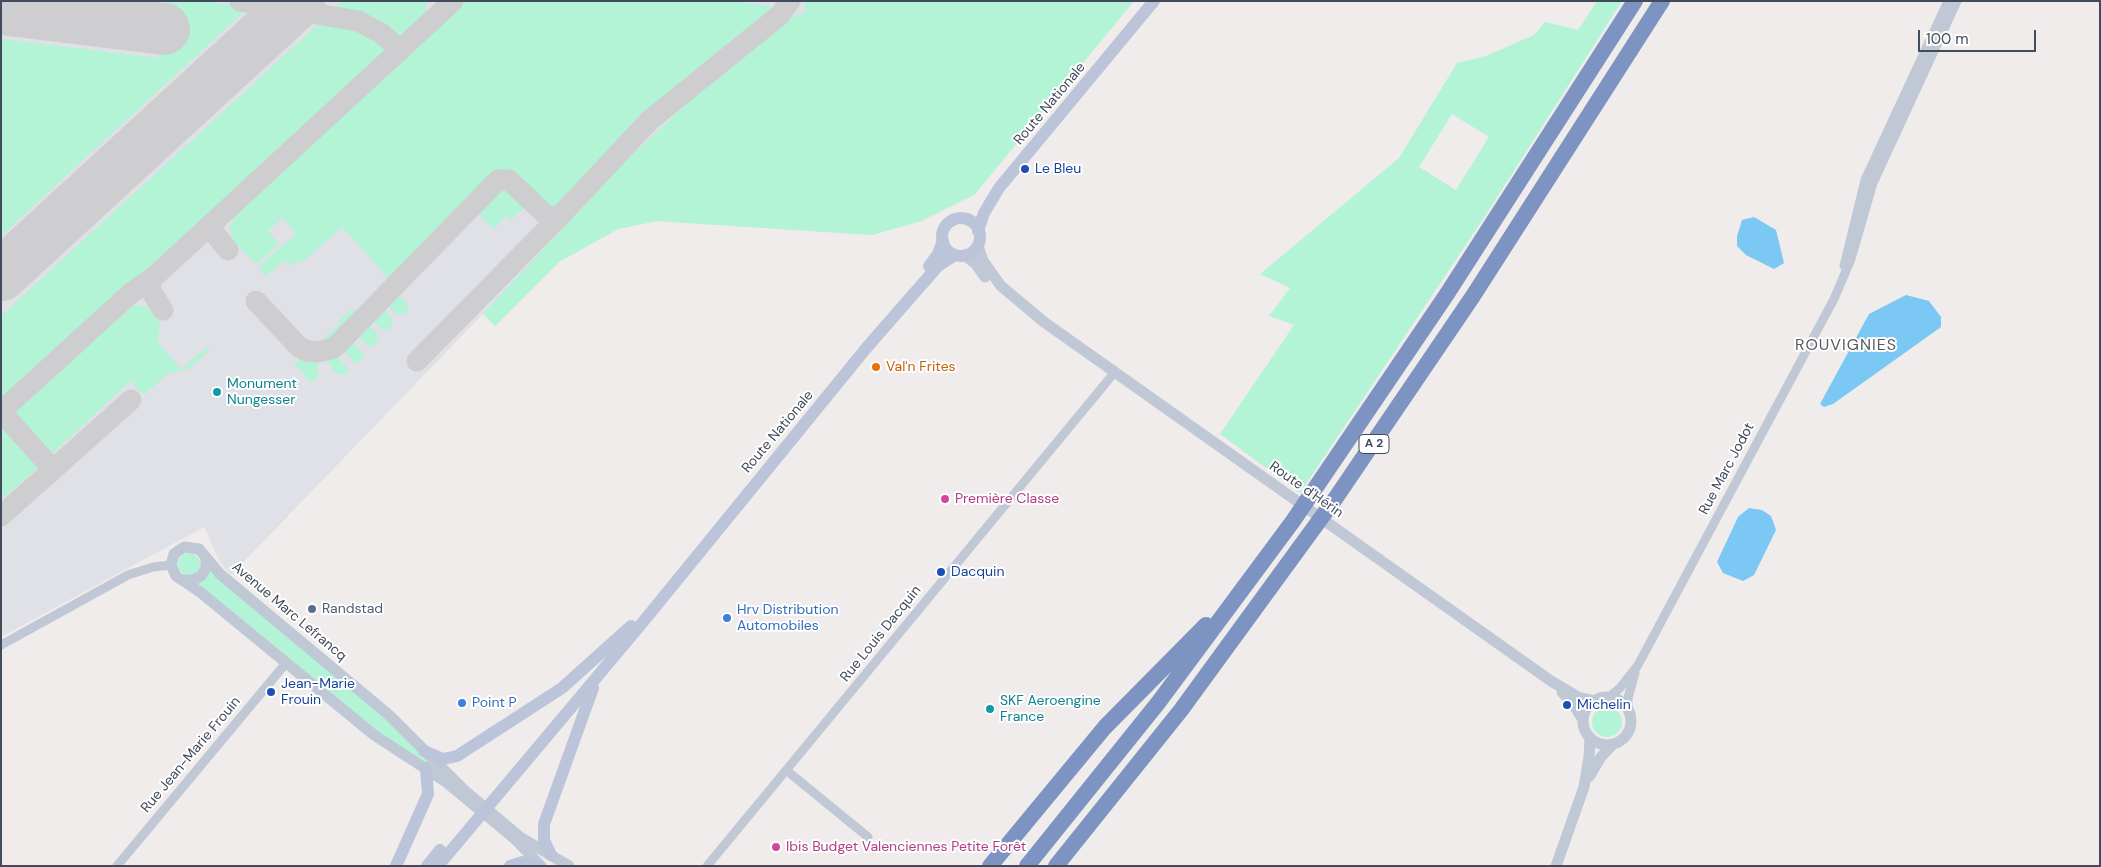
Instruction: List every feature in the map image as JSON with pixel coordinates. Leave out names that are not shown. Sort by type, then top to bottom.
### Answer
[{"type":"highway","name":"A 2","points":[[1027,866],[1138,729],[1266,558],[1448,294],[1635,1]]},
{"type":"highway","name":"A 2","points":[[1056,866],[1186,704],[1319,522],[1474,296],[1662,1]]},
{"type":"highway","points":[[990,866],[1057,788],[1099,734],[1212,619],[1266,558]]},
{"type":"main road","name":"Route Nationale","points":[[978,231],[984,213],[1000,188],[1154,1]]},
{"type":"main road","points":[[962,219],[972,222],[978,231],[978,246],[973,252],[959,255],[947,249],[943,241],[946,226],[952,221],[962,219],[978,209],[1000,188]]},
{"type":"main road","name":"Route Nationale","points":[[868,346],[934,260],[943,241]]},
{"type":"main road","name":"Route Nationale","points":[[711,536],[868,346],[938,266],[959,255]]},
{"type":"main road","points":[[427,866],[636,620],[711,536]]},
{"type":"main road","points":[[438,866],[598,676],[711,536]]},
{"type":"main road","points":[[424,751],[443,759],[457,756],[562,688],[636,620]]},
{"type":"main road","points":[[551,855],[544,840],[544,824],[585,707],[598,676]]},
{"type":"main road","points":[[396,866],[428,794],[426,768]]},
{"type":"main road","points":[[510,866],[523,862],[540,866]]},
{"type":"street","name":"Rue Marc Jodot","points":[[1840,286],[1852,227],[1866,180],[1948,1]]},
{"type":"street","name":"Rue Marc Jodot","points":[[1608,698],[1620,688],[1638,665],[1840,286],[1854,252],[1875,176],[1957,1]]},
{"type":"street","name":"Route d'Hérin","points":[[978,246],[983,261],[997,281],[1044,322],[1551,681],[1578,697],[1595,701]]},
{"type":"street","name":"Route d'Hérin","points":[[959,255],[975,263],[1011,306],[1044,322]]},
{"type":"street","name":"Rue Louis Dacquin","points":[[707,866],[1114,373]]},
{"type":"street","name":"Avenue Marc Lefrancq","points":[[171,565],[174,554],[184,547],[196,548],[225,578],[389,715],[462,792]]},
{"type":"street","points":[[184,580],[193,580],[201,576],[206,568],[206,559]]},
{"type":"street","points":[[1,645],[128,575],[153,567],[171,565],[176,576],[184,580],[374,735],[462,792],[499,823],[540,866]]},
{"type":"street","name":"Rue Jean-Marie Frouin","points":[[117,866],[286,663]]},
{"type":"street","name":"Rue Marc Jodot","points":[[1628,709],[1629,693],[1638,665]]},
{"type":"street","name":"Route d'Hérin","points":[[1551,681],[1574,705],[1583,720]]},
{"type":"street","points":[[1584,787],[1601,757],[1612,745],[1623,739],[1629,730],[1631,720],[1628,709],[1618,700],[1608,698],[1595,701],[1586,711],[1583,720],[1584,730],[1590,738],[1602,745],[1612,745]]},
{"type":"street","points":[[1556,866],[1584,787],[1590,758],[1590,738]]},
{"type":"street","points":[[786,770],[868,837]]},
{"type":"street","points":[[499,823],[569,866]]},
{"type":"shaded area","points":[[1,1],[1134,1],[975,194],[921,221],[872,235],[657,221],[618,229],[559,262],[495,326],[483,314],[231,575],[220,562],[204,527],[1,637]]},
{"type":"green space","points":[[167,1],[200,1],[249,7],[1,236],[1,39],[159,58]]},
{"type":"green space","points":[[343,1],[428,1],[425,13],[399,38],[396,38],[365,17],[333,9]]},
{"type":"green space","points":[[466,1],[728,1],[780,7],[647,117],[558,210],[545,210],[511,177],[499,175],[392,282],[342,227],[305,260],[289,265],[284,261],[266,276],[258,267],[296,234],[283,217],[268,231],[279,244],[256,264],[231,239],[230,225],[235,215]]},
{"type":"green space","points":[[806,1],[1134,1],[975,194],[921,221],[872,235],[657,221],[618,229],[559,262],[495,326],[483,314],[626,161],[692,99],[796,15],[804,14]]},
{"type":"green space","points":[[1597,1],[1622,1],[1489,210],[1300,493],[1220,434],[1294,325],[1269,316],[1290,288],[1260,274],[1399,158],[1457,63],[1486,56],[1534,35],[1545,22],[1578,30]],"holes":[[[1452,114],[1489,137],[1456,190],[1419,167]]]},
{"type":"green space","points":[[325,18],[362,27],[389,47],[1,405],[1,316]]},
{"type":"green space","points":[[512,188],[528,204],[511,220],[506,216],[494,229],[474,210],[493,190]]},
{"type":"green space","points":[[397,294],[407,303],[408,310],[405,314],[396,314],[384,302],[391,295]]},
{"type":"green space","points":[[128,305],[146,306],[156,316],[160,322],[158,343],[181,369],[207,347],[210,350],[189,369],[168,373],[144,395],[130,381],[53,453],[47,454],[15,420],[13,408],[121,309]]},
{"type":"green space","points":[[379,306],[392,318],[392,327],[388,330],[382,329],[369,318]]},
{"type":"green space","points":[[352,309],[360,315],[334,342],[326,347],[313,348],[340,324],[339,321]]},
{"type":"green space","points":[[365,322],[377,333],[377,342],[371,348],[354,333]]},
{"type":"green space","points":[[348,339],[365,355],[357,364],[340,348]]},
{"type":"green space","points":[[334,354],[349,369],[346,375],[336,373],[324,357]]},
{"type":"green space","points":[[300,355],[314,358],[318,364],[317,381],[308,380],[299,368],[295,367]]},
{"type":"green space","points":[[1,421],[38,460],[39,466],[1,500]]},
{"type":"green space","points":[[185,553],[193,553],[200,560],[200,568],[193,575],[185,575],[178,568],[178,560]]},
{"type":"green space","points":[[209,570],[382,713],[438,770],[374,732],[196,584]]},
{"type":"green space","points":[[1607,707],[1618,711],[1622,722],[1618,733],[1607,737],[1596,733],[1592,722],[1596,711]]},
{"type":"water","points":[[1754,217],[1776,230],[1784,263],[1774,269],[1746,255],[1737,246],[1737,236],[1742,220]]},
{"type":"water","points":[[1906,295],[1929,301],[1941,317],[1941,327],[1833,404],[1824,407],[1820,404],[1869,314]]},
{"type":"water","points":[[1749,508],[1762,510],[1771,516],[1776,530],[1754,575],[1743,581],[1723,573],[1717,562],[1738,517]]},
{"type":"taxiway","points":[[240,1],[358,21],[381,33],[400,50]]},
{"type":"taxiway","points":[[47,475],[50,469],[48,464],[6,417],[7,406],[131,293],[155,276],[453,1]]},
{"type":"taxiway","points":[[256,301],[299,347],[307,351],[318,352],[334,348],[498,180],[509,180],[548,217],[559,217],[650,120],[780,15],[790,1]]},
{"type":"taxiway","points":[[417,361],[559,217]]},
{"type":"taxiway","points":[[217,219],[213,226],[214,233],[228,250]]},
{"type":"taxiway","points":[[155,276],[150,282],[151,291],[163,310]]},
{"type":"taxiway","points":[[1,516],[131,400]]},
{"type":"runway","points":[[1,275],[299,1]]},
{"type":"runway","points":[[1,9],[164,29]]},
{"type":"place","name":"Le Bleu","points":[[1025,169]]},
{"type":"place","name":"Val'n Frites","points":[[876,367]]},
{"type":"place","name":"Monument Nungesser","points":[[217,392]]},
{"type":"place","name":"Première Classe","points":[[945,499]]},
{"type":"place","name":"Dacquin","points":[[941,572]]},
{"type":"place","name":"Randstad","points":[[312,609]]},
{"type":"place","name":"Hrv Distribution Automobiles","points":[[727,618]]},
{"type":"place","name":"Jean-Marie Frouin","points":[[271,692]]},
{"type":"place","name":"Point P","points":[[462,703]]},
{"type":"place","name":"Michelin","points":[[1567,705]]},
{"type":"place","name":"SKF Aeroengine France","points":[[990,709]]},
{"type":"place","name":"Ibis Budget Valenciennes Petite Forêt","points":[[776,847]]},
{"type":"district","name":"ROUVIGNIES","points":[[1846,346]]}]
